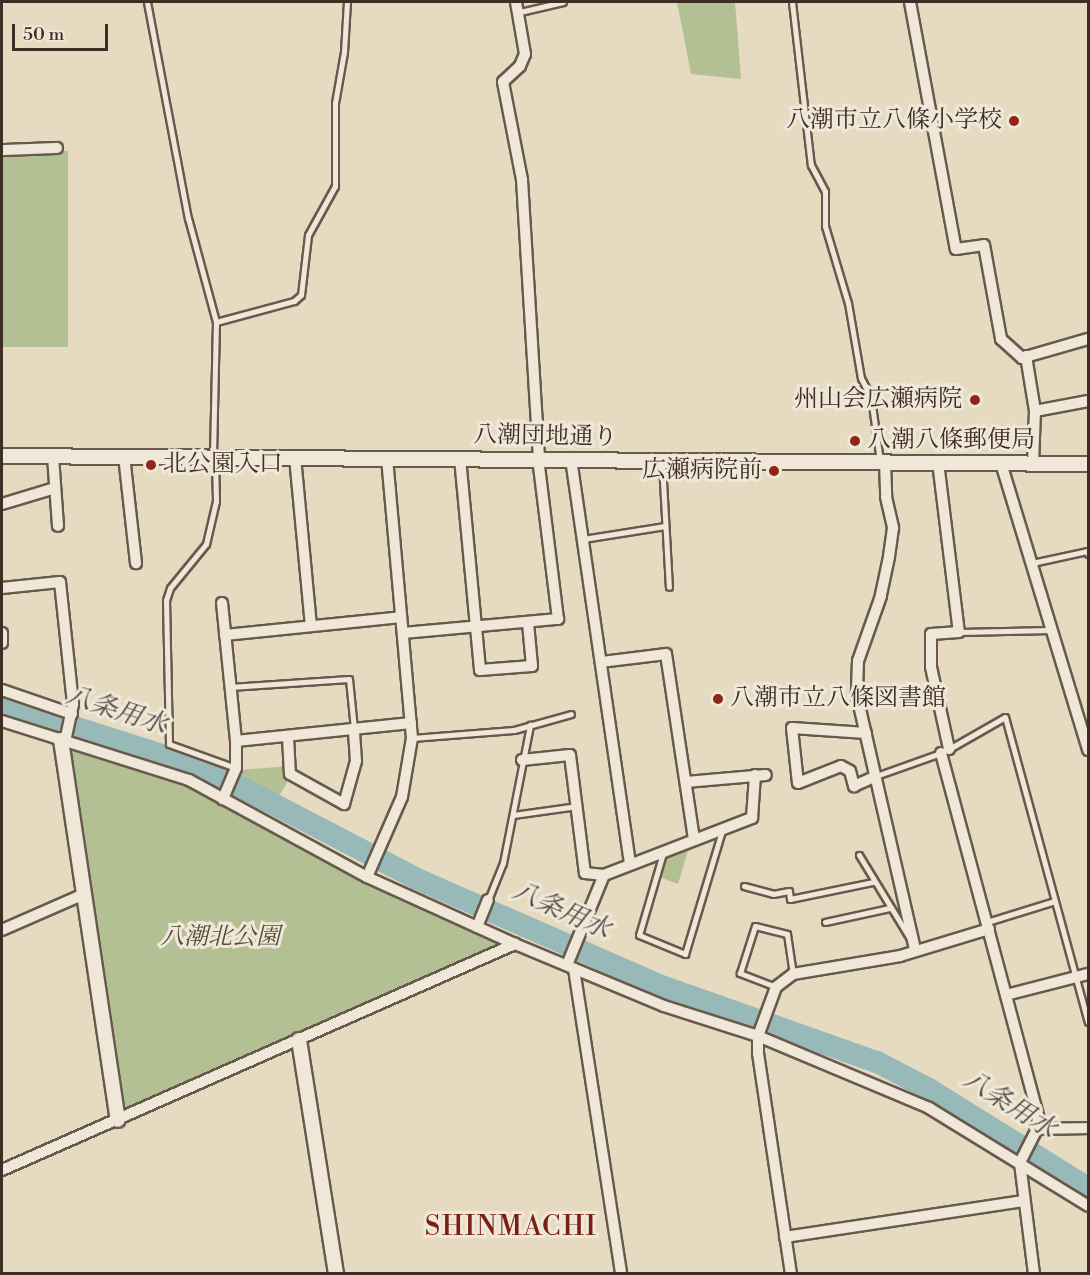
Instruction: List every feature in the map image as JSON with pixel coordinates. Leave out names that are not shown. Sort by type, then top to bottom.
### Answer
[{"type":"street","points":[[403,633],[558,619],[539,458],[522,180],[503,82],[520,66],[525,54],[520,12],[516,2]]},
{"type":"street","points":[[910,2],[956,249],[984,245],[1001,339],[1022,358],[1089,339]]},
{"type":"street","points":[[2,150],[57,148]]},
{"type":"street","points":[[1026,356],[1035,411],[1033,463]]},
{"type":"street","points":[[1035,411],[1089,401]]},
{"type":"street","name":"八潮団地通り","points":[[2,456],[539,458],[1089,464]]},
{"type":"street","points":[[52,456],[58,526]]},
{"type":"street","points":[[124,456],[136,563]]},
{"type":"street","points":[[295,457],[311,625]]},
{"type":"street","points":[[370,873],[402,797],[412,738],[387,458]]},
{"type":"street","points":[[460,458],[480,670],[532,666],[528,623]]},
{"type":"street","points":[[571,459],[630,863]]},
{"type":"street","points":[[882,462],[886,497],[893,528],[890,557],[881,596],[858,661],[856,696],[915,948]]},
{"type":"street","points":[[938,462],[959,632],[931,634],[931,667],[945,751],[1038,1116],[1037,1129],[1020,1163],[1034,1274]]},
{"type":"street","points":[[1001,463],[1089,750]]},
{"type":"street","points":[[2,504],[55,488]]},
{"type":"street","points":[[2,588],[60,582],[72,717],[63,740],[118,1120]]},
{"type":"street","points":[[222,603],[236,741],[236,768],[223,799]]},
{"type":"street","points":[[225,635],[401,617]]},
{"type":"street","points":[[2,633],[2,643]]},
{"type":"street","points":[[601,662],[666,654],[694,840]]},
{"type":"street","points":[[2,690],[72,717]]},
{"type":"street","points":[[2,721],[189,780],[370,873],[479,923],[514,944],[571,964],[664,1006],[758,1036],[949,1118],[1089,1206]]},
{"type":"street","points":[[236,741],[411,723]]},
{"type":"street","points":[[866,733],[792,728],[798,783],[842,766],[850,771],[854,786],[874,777]]},
{"type":"street","points":[[288,737],[290,774],[344,804],[356,761],[354,729]]},
{"type":"street","points":[[522,760],[570,755],[585,873],[604,875],[630,863],[752,818],[760,775],[687,782]]},
{"type":"street","points":[[604,875],[571,964],[621,1274]]},
{"type":"street","points":[[2,930],[84,894]]},
{"type":"street","points":[[479,923],[488,900]]},
{"type":"street","points":[[791,1274],[758,1036],[776,987],[793,974],[900,956],[915,948],[988,925]]},
{"type":"street","points":[[2,1170],[514,944]]},
{"type":"street","points":[[1006,995],[1089,974]]},
{"type":"street","points":[[299,1040],[336,1274]]},
{"type":"street","points":[[1037,1129],[1089,1128]]},
{"type":"street","points":[[785,1237],[1023,1201]]},
{"type":"lane","points":[[147,2],[188,218],[216,322],[214,457],[216,501],[206,544],[170,588],[166,600],[170,744],[236,768]]},
{"type":"lane","points":[[216,322],[294,301],[301,295],[308,235],[335,186],[334,103],[344,52],[347,2]]},
{"type":"lane","points":[[520,12],[563,2]]},
{"type":"lane","points":[[792,2],[812,165],[825,191],[825,226],[848,303],[861,378],[871,398],[882,462]]},
{"type":"lane","points":[[662,460],[669,587]]},
{"type":"lane","points":[[582,539],[665,526]]},
{"type":"lane","points":[[1032,563],[1087,551],[1089,554]]},
{"type":"lane","points":[[959,632],[1051,630]]},
{"type":"lane","points":[[230,687],[349,679],[354,729]]},
{"type":"lane","points":[[412,738],[514,730],[571,714]]},
{"type":"lane","points":[[874,777],[945,751],[1005,717],[1089,1022]]},
{"type":"lane","points":[[488,900],[503,863],[530,725]]},
{"type":"lane","points":[[513,815],[578,806]]},
{"type":"lane","points":[[664,851],[639,935],[685,954],[722,830]]},
{"type":"lane","points":[[859,855],[873,882],[915,948]]},
{"type":"lane","points":[[744,886],[773,894],[789,891],[790,899],[873,882]]},
{"type":"lane","points":[[988,925],[1054,901]]},
{"type":"lane","points":[[825,922],[890,908]]},
{"type":"lane","points":[[776,987],[740,973],[755,926],[787,934],[793,974]]},
{"type":"green space","points":[[677,2],[735,2],[741,79],[691,74]]},
{"type":"green space","points":[[2,151],[68,151],[68,347],[2,347]]},
{"type":"green space","name":"八潮北公園","points":[[67,746],[188,785],[504,943],[121,1117]]},
{"type":"green space","points":[[293,766],[292,774],[275,803],[232,782],[237,770]]},
{"type":"green space","points":[[689,847],[678,884],[659,877],[664,858]]},
{"type":"waterway","name":"八条用水","points":[[2,704],[206,769],[415,878],[659,985],[877,1062],[929,1089],[1088,1188]]},
{"type":"place","name":"八潮市立八條小学校","points":[[1014,121]]},
{"type":"place","name":"州山会広瀬病院","points":[[975,400]]},
{"type":"place","name":"八潮八條郵便局","points":[[855,441]]},
{"type":"place","name":"北公園入口","points":[[151,465]]},
{"type":"place","name":"広瀬病院前","points":[[774,471]]},
{"type":"place","name":"八潮市立八條図書館","points":[[718,699]]},
{"type":"district","name":"SHINMACHI","points":[[511,1228]]}]
